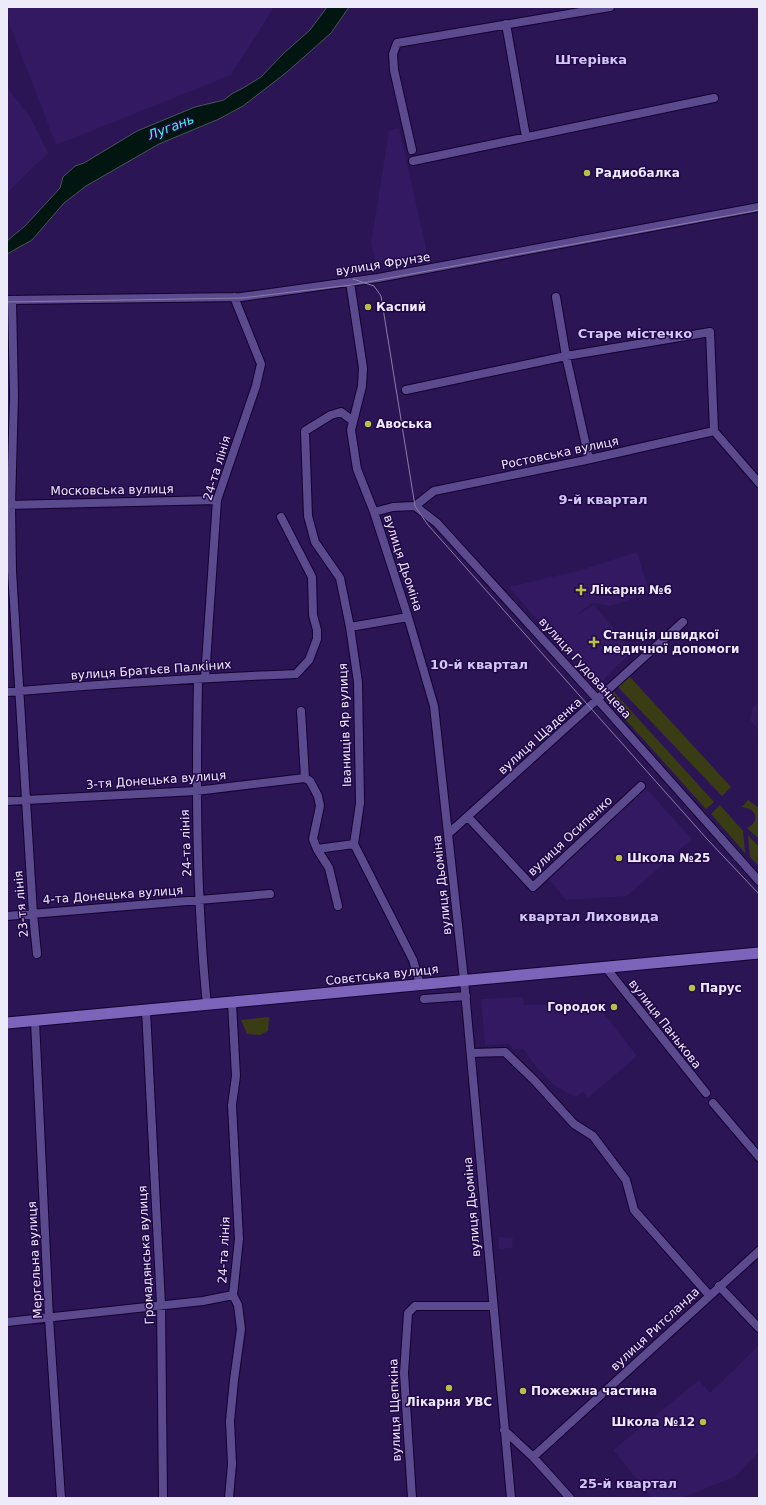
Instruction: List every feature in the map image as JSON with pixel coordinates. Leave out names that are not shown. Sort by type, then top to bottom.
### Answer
[{"type":"main road","name":"Совєтська вулиця","points":[[7,1023],[464,980],[606,969],[759,953]]},
{"type":"street","points":[[412,150],[394,70],[393,54],[397,43],[610,7]]},
{"type":"street","points":[[506,24],[526,137]]},
{"type":"street","points":[[413,161],[714,98]]},
{"type":"street","name":"вулиця Фрунзе","points":[[10,300],[234,297],[350,282],[759,207]]},
{"type":"street","name":"вулиця Дьоміна","points":[[350,282],[363,368],[362,386],[351,430],[357,469],[374,512],[408,617],[434,706],[466,996],[510,1498]]},
{"type":"street","name":"24-та лінія","points":[[207,1005],[199,901],[196,791],[201,679],[217,500],[256,386],[260,364],[234,297]]},
{"type":"street","points":[[556,297],[566,356],[589,459]]},
{"type":"street","name":"23-тя лінія","points":[[10,300],[10,571],[20,691],[25,799],[37,954]]},
{"type":"street","points":[[406,390],[566,356],[710,332],[714,431],[759,483]]},
{"type":"street","name":"Іванищів Яр вулиця","points":[[353,421],[341,412],[331,415],[305,431],[308,516],[315,542],[340,578],[350,627],[358,682],[360,803],[354,844]]},
{"type":"street","name":"Ростовська вулиця","points":[[415,506],[434,491],[714,431]]},
{"type":"street","name":"Московська вулиця","points":[[9,505],[217,500]]},
{"type":"street","points":[[374,512],[393,507],[415,506]]},
{"type":"street","name":"вулиця Гудованцева","points":[[415,506],[437,523],[598,700],[759,881]]},
{"type":"street","name":"вулиця Братьєв Палкіних","points":[[7,692],[169,680],[296,674],[309,660],[317,639],[317,630],[313,615],[312,577],[281,517]]},
{"type":"street","points":[[350,627],[408,617]]},
{"type":"street","name":"вулиця Щаденка","points":[[448,834],[468,818],[683,622]]},
{"type":"street","points":[[302,711],[305,778],[310,781],[318,796],[320,806],[313,839],[316,849],[329,868],[338,906]]},
{"type":"street","name":"3-тя Донецька вулиця","points":[[7,801],[196,791],[305,778]]},
{"type":"street","name":"вулиця Осипенко","points":[[468,818],[533,887],[641,786]]},
{"type":"street","points":[[316,849],[354,844],[413,960],[420,984]]},
{"type":"street","name":"4-та Донецька вулиця","points":[[7,916],[270,894]]},
{"type":"street","name":"вулиця Панькова","points":[[606,969],[706,1093]]},
{"type":"street","points":[[424,999],[466,996]]},
{"type":"street","name":"24-та лінія","points":[[229,1498],[232,1464],[230,1421],[241,1329],[238,1305],[233,1295],[239,1240],[232,1105],[236,1076],[232,1002]]},
{"type":"street","name":"Громадянська вулиця","points":[[146,1010],[162,1304],[163,1498]]},
{"type":"street","name":"Мергельна вулиця","points":[[35,1021],[49,1318],[61,1498]]},
{"type":"street","points":[[471,1053],[505,1052],[574,1124],[593,1136],[626,1180],[634,1210],[709,1296]]},
{"type":"street","points":[[714,1103],[759,1157]]},
{"type":"street","name":"вулиця Ритсланда","points":[[533,1457],[719,1286],[759,1252]]},
{"type":"street","points":[[719,1286],[759,1328]]},
{"type":"street","points":[[7,1322],[202,1300],[233,1295]]},
{"type":"street","name":"вулиця Щепкіна","points":[[412,1498],[404,1373],[408,1312],[415,1306],[492,1306]]},
{"type":"street","points":[[504,1430],[533,1457],[570,1498]]},
{"type":"shaded area","points":[[7,7],[274,7],[231,75],[56,145],[9,23]]},
{"type":"shaded area","points":[[7,83],[9,90],[31,118],[48,153],[7,193]]},
{"type":"shaded area","points":[[399,128],[427,252],[376,263],[371,243],[389,131]]},
{"type":"shaded area","name":"Лікарня №6","points":[[637,552],[650,593],[610,606],[592,603],[575,616],[594,605],[633,651],[601,682],[553,634],[558,629],[553,633],[539,622],[509,587],[581,570]]},
{"type":"shaded area","points":[[759,701],[759,731],[750,720],[753,707]]},
{"type":"shaded area","name":"Школа №25","points":[[645,787],[692,839],[627,896],[566,900],[547,877]]},
{"type":"shaded area","points":[[523,997],[524,1005],[595,1002],[637,1056],[588,1098],[583,1092],[575,1097],[554,1085],[537,1068],[523,1049],[512,1049],[509,1044],[485,1045],[481,999]]},
{"type":"shaded area","points":[[498,1237],[513,1238],[512,1248],[499,1249]]},
{"type":"shaded area","name":"Школа №12","points":[[759,1345],[759,1452],[736,1476],[682,1498],[652,1498],[613,1450],[699,1380],[710,1393]]},
{"type":"green space","points":[[630,677],[731,787],[722,796],[618,687]]},
{"type":"green space","points":[[614,692],[714,802],[706,809],[607,699]]},
{"type":"green space","points":[[748,800],[759,808],[759,839],[747,828],[754,822],[755,819],[755,815],[751,810],[742,807]]},
{"type":"green space","points":[[720,805],[743,831],[745,853],[711,814]]},
{"type":"green space","points":[[748,835],[759,847],[759,866],[750,857]]},
{"type":"green space","points":[[269,1017],[268,1031],[260,1035],[247,1034],[241,1020]]},
{"type":"water","name":"Лугань","points":[[327,7],[349,7],[331,33],[287,72],[243,106],[219,119],[159,144],[86,186],[64,203],[32,240],[7,254],[7,241],[25,226],[60,188],[63,177],[75,166],[84,163],[137,131],[195,107],[224,100],[261,77],[283,54],[310,30]]},
{"type":"tram line","points":[[7,302],[242,298],[351,285],[759,210]]},
{"type":"tram line","points":[[353,279],[374,286],[381,296],[415,506],[428,525],[707,839],[759,894]]},
{"type":"place","name":"Радиобалка","points":[[587,173]]},
{"type":"place","name":"Каспий","points":[[368,307]]},
{"type":"place","name":"Авоська","points":[[368,424]]},
{"type":"place","name":"Лікарня №6","points":[[581,590]]},
{"type":"place","name":"Станція швидкої медичної допомоги","points":[[594,642]]},
{"type":"place","name":"Школа №25","points":[[619,858]]},
{"type":"place","name":"Парус","points":[[692,988]]},
{"type":"place","name":"Городок","points":[[614,1007]]},
{"type":"place","name":"Лікарня УВС","points":[[449,1388]]},
{"type":"place","name":"Пожежна частина","points":[[523,1391]]},
{"type":"place","name":"Школа №12","points":[[703,1422]]},
{"type":"district","name":"Штерівка","points":[[591,59]]},
{"type":"district","name":"Старе містечко","points":[[635,333]]},
{"type":"district","name":"9-й квартал","points":[[603,499]]},
{"type":"district","name":"10-й квартал","points":[[479,664]]},
{"type":"district","name":"квартал Лиховида","points":[[589,916]]},
{"type":"district","name":"25-й квартал","points":[[628,1483]]}]
